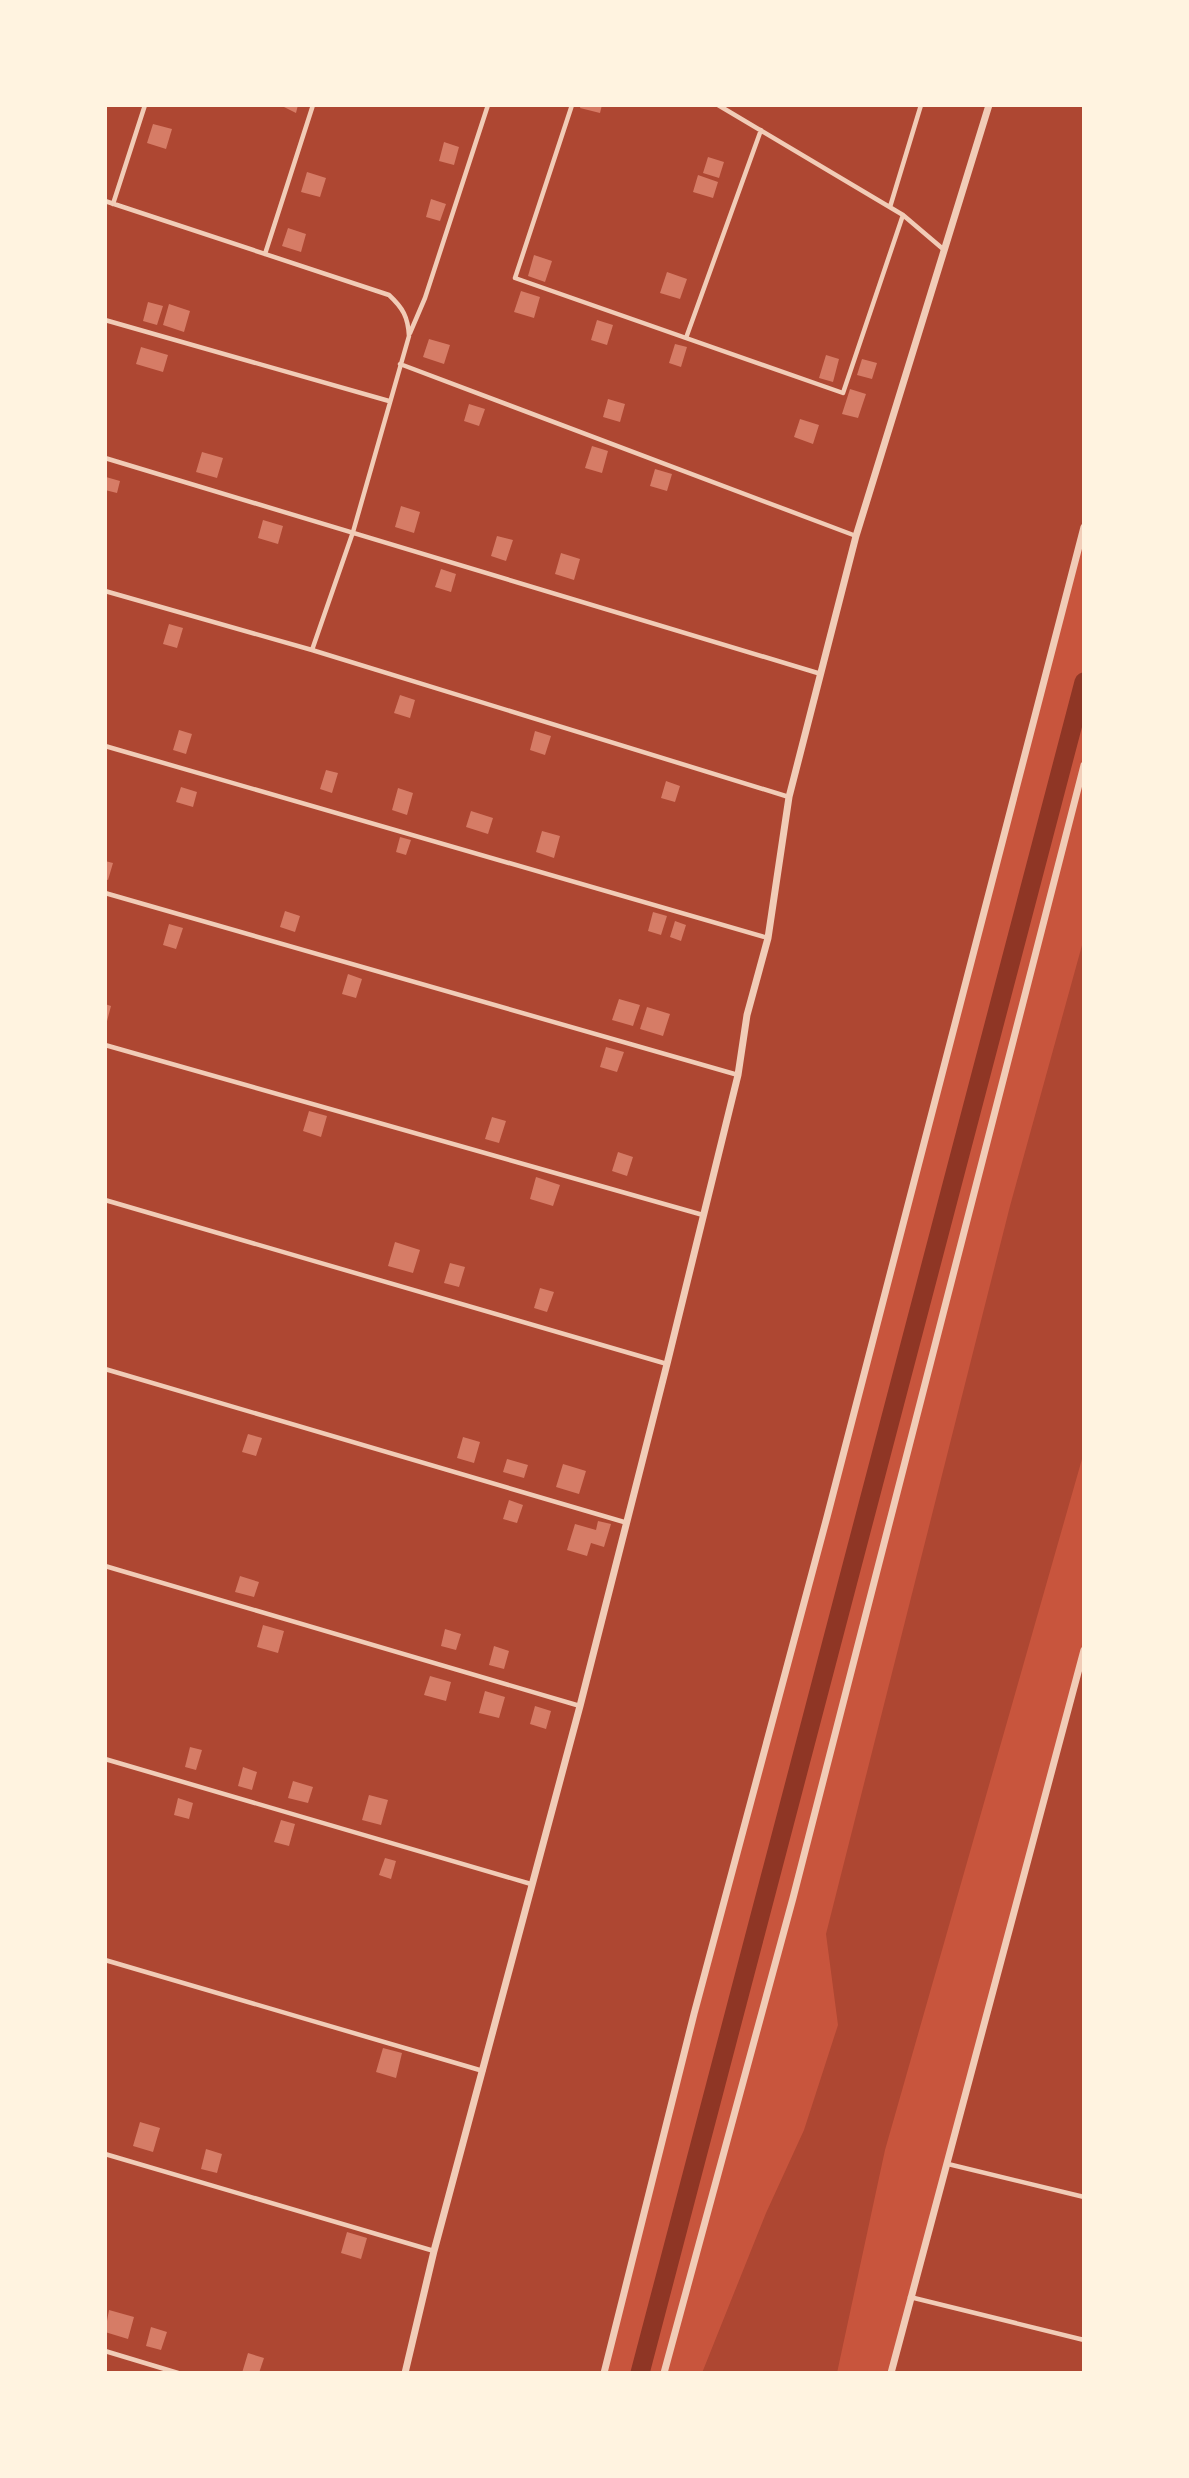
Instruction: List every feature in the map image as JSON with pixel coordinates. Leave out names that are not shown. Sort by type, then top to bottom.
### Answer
[{"type":"street","points":[[405,2373],[434,2251],[580,1706],[624,1522],[704,1215],[738,1075],[747,1015],[768,938],[789,797],[856,536],[989,105]]},
{"type":"street","points":[[604,2373],[694,2014],[827,1517],[1084,527]]},
{"type":"street","points":[[664,2373],[793,1898],[1084,765]]},
{"type":"street","points":[[891,2373],[909,2297],[1081,1671],[1084,1650]]},
{"type":"lane","points":[[113,204],[145,105]]},
{"type":"lane","points":[[265,254],[313,105]]},
{"type":"lane","points":[[312,650],[353,532],[409,336],[425,298],[488,105]]},
{"type":"lane","points":[[572,105],[515,278],[843,393],[903,215]]},
{"type":"lane","points":[[718,105],[728,108],[903,215],[943,249]]},
{"type":"lane","points":[[890,207],[921,105]]},
{"type":"lane","points":[[686,338],[761,130]]},
{"type":"lane","points":[[105,201],[389,295],[403,308],[408,321],[409,336]]},
{"type":"lane","points":[[105,320],[389,401]]},
{"type":"lane","points":[[400,364],[856,536]]},
{"type":"lane","points":[[105,458],[822,674]]},
{"type":"lane","points":[[105,591],[312,650],[789,797]]},
{"type":"lane","points":[[105,746],[768,938]]},
{"type":"lane","points":[[105,893],[738,1075]]},
{"type":"lane","points":[[105,1045],[704,1215]]},
{"type":"lane","points":[[105,1200],[667,1364]]},
{"type":"lane","points":[[105,1369],[624,1522]]},
{"type":"lane","points":[[105,1566],[580,1706]]},
{"type":"lane","points":[[105,1759],[531,1884]]},
{"type":"lane","points":[[105,1960],[483,2071]]},
{"type":"lane","points":[[105,2154],[434,2251]]},
{"type":"lane","points":[[947,2163],[1084,2197]]},
{"type":"lane","points":[[909,2297],[1084,2340]]},
{"type":"lane","points":[[105,2351],[178,2373]]},
{"type":"shaded area","points":[[105,105],[1084,105],[1084,527],[604,2373],[105,2373]]},
{"type":"shaded area","points":[[1084,938],[1084,1452],[885,2150],[837,2373],[702,2373],[766,2213],[804,2130],[838,2025],[826,1934],[1010,1206]]},
{"type":"shaded area","points":[[1084,1650],[1084,2373],[891,2373]]},
{"type":"building","points":[[280,105],[298,105],[296,113]]},
{"type":"building","points":[[581,105],[602,105],[600,113],[580,108]]},
{"type":"building","points":[[153,124],[172,129],[166,149],[147,143]]},
{"type":"building","points":[[444,142],[459,147],[454,165],[439,161]]},
{"type":"building","points":[[708,157],[724,162],[719,178],[703,173]]},
{"type":"building","points":[[307,172],[326,178],[320,197],[301,192]]},
{"type":"building","points":[[698,175],[718,182],[713,198],[693,192]]},
{"type":"building","points":[[431,199],[446,204],[440,221],[426,217]]},
{"type":"building","points":[[288,228],[306,234],[301,252],[282,246]]},
{"type":"building","points":[[534,255],[552,261],[545,282],[528,276]]},
{"type":"building","points":[[667,272],[687,279],[680,299],[660,293]]},
{"type":"building","points":[[521,291],[540,297],[534,318],[514,312]]},
{"type":"building","points":[[148,302],[163,306],[157,325],[143,321]]},
{"type":"building","points":[[169,304],[190,311],[184,332],[163,325]]},
{"type":"building","points":[[597,320],[613,325],[607,345],[591,340]]},
{"type":"building","points":[[429,339],[450,345],[444,364],[423,357]]},
{"type":"building","points":[[675,344],[687,347],[681,367],[669,363]]},
{"type":"building","points":[[141,347],[168,355],[163,372],[136,364]]},
{"type":"building","points":[[826,355],[839,359],[833,382],[819,378]]},
{"type":"building","points":[[862,359],[877,363],[872,379],[857,375]]},
{"type":"building","points":[[850,389],[866,394],[858,418],[842,414]]},
{"type":"building","points":[[608,399],[625,404],[620,422],[603,417]]},
{"type":"building","points":[[469,404],[485,409],[479,426],[464,421]]},
{"type":"building","points":[[800,419],[819,425],[813,444],[794,437]]},
{"type":"building","points":[[592,446],[608,451],[602,473],[585,468]]},
{"type":"building","points":[[202,452],[223,458],[217,478],[196,472]]},
{"type":"building","points":[[655,469],[672,474],[667,491],[650,486]]},
{"type":"building","points":[[106,477],[120,481],[117,493],[105,490]]},
{"type":"building","points":[[401,506],[420,512],[414,533],[395,527]]},
{"type":"building","points":[[263,520],[283,526],[278,544],[258,538]]},
{"type":"building","points":[[497,536],[513,540],[506,561],[491,556]]},
{"type":"building","points":[[561,553],[580,559],[574,580],[555,574]]},
{"type":"building","points":[[441,569],[456,574],[451,592],[435,587]]},
{"type":"building","points":[[169,624],[183,628],[177,648],[163,644]]},
{"type":"building","points":[[400,695],[415,700],[410,718],[394,713]]},
{"type":"building","points":[[179,730],[192,734],[186,754],[173,750]]},
{"type":"building","points":[[535,731],[551,736],[545,755],[530,750]]},
{"type":"building","points":[[326,770],[338,773],[332,793],[320,789]]},
{"type":"building","points":[[666,781],[680,786],[675,802],[661,798]]},
{"type":"building","points":[[181,787],[197,792],[193,807],[176,802]]},
{"type":"building","points":[[398,788],[413,793],[407,815],[392,810]]},
{"type":"building","points":[[471,811],[493,818],[488,834],[466,827]]},
{"type":"building","points":[[542,831],[560,836],[554,858],[536,852]]},
{"type":"building","points":[[400,837],[411,840],[406,855],[396,852]]},
{"type":"building","points":[[105,861],[113,863],[108,880],[105,879]]},
{"type":"building","points":[[285,911],[300,916],[295,932],[280,927]]},
{"type":"building","points":[[653,912],[667,916],[661,935],[648,931]]},
{"type":"building","points":[[675,921],[686,925],[681,941],[670,937]]},
{"type":"building","points":[[169,924],[183,928],[176,949],[163,945]]},
{"type":"building","points":[[348,974],[362,979],[356,998],[342,994]]},
{"type":"building","points":[[619,999],[640,1005],[633,1026],[612,1020]]},
{"type":"building","points":[[105,1004],[111,1006],[106,1025],[105,1025]]},
{"type":"building","points":[[647,1007],[670,1014],[663,1036],[640,1029]]},
{"type":"building","points":[[606,1047],[624,1052],[617,1072],[600,1067]]},
{"type":"building","points":[[309,1111],[327,1116],[321,1137],[303,1131]]},
{"type":"building","points":[[492,1117],[506,1121],[499,1143],[485,1139]]},
{"type":"building","points":[[618,1152],[633,1157],[627,1176],[612,1171]]},
{"type":"building","points":[[536,1177],[560,1185],[553,1206],[530,1199]]},
{"type":"building","points":[[395,1242],[420,1250],[413,1273],[388,1266]]},
{"type":"building","points":[[450,1263],[465,1267],[459,1287],[444,1283]]},
{"type":"building","points":[[540,1288],[554,1292],[547,1312],[534,1308]]},
{"type":"building","points":[[248,1434],[262,1438],[256,1456],[242,1452]]},
{"type":"building","points":[[463,1437],[480,1442],[474,1463],[457,1458]]},
{"type":"building","points":[[507,1459],[528,1465],[524,1478],[503,1472]]},
{"type":"building","points":[[563,1464],[586,1471],[579,1494],[556,1487]]},
{"type":"building","points":[[509,1500],[523,1505],[517,1523],[503,1519]]},
{"type":"building","points":[[598,1521],[611,1524],[604,1547],[591,1543],[587,1556],[567,1550],[575,1524],[596,1530]]},
{"type":"building","points":[[240,1576],[259,1582],[254,1597],[235,1592]]},
{"type":"building","points":[[263,1625],[284,1631],[278,1653],[257,1647]]},
{"type":"building","points":[[445,1629],[461,1634],[456,1650],[441,1646]]},
{"type":"building","points":[[494,1646],[509,1651],[504,1669],[489,1665]]},
{"type":"building","points":[[430,1676],[451,1682],[446,1701],[424,1695]]},
{"type":"building","points":[[485,1691],[505,1697],[499,1718],[479,1713]]},
{"type":"building","points":[[535,1706],[551,1711],[546,1729],[530,1724]]},
{"type":"building","points":[[190,1747],[202,1750],[196,1770],[185,1767]]},
{"type":"building","points":[[243,1767],[257,1772],[252,1790],[238,1786]]},
{"type":"building","points":[[293,1781],[313,1787],[308,1803],[288,1798]]},
{"type":"building","points":[[369,1795],[388,1800],[381,1825],[362,1820]]},
{"type":"building","points":[[178,1798],[193,1803],[189,1819],[174,1815]]},
{"type":"building","points":[[281,1820],[295,1824],[289,1846],[274,1842]]},
{"type":"building","points":[[385,1858],[396,1861],[391,1879],[379,1875]]},
{"type":"building","points":[[383,2048],[402,2053],[396,2078],[376,2072]]},
{"type":"building","points":[[140,2122],[160,2128],[153,2152],[133,2146]]},
{"type":"building","points":[[206,2149],[222,2154],[217,2173],[201,2169]]},
{"type":"building","points":[[347,2232],[367,2238],[361,2259],[341,2253]]},
{"type":"building","points":[[109,2310],[134,2317],[128,2339],[105,2332]]},
{"type":"building","points":[[151,2327],[167,2332],[161,2350],[146,2346]]},
{"type":"building","points":[[248,2353],[264,2358],[259,2373],[242,2373]]},
{"type":"waterway","points":[[640,2373],[1084,682]]}]
